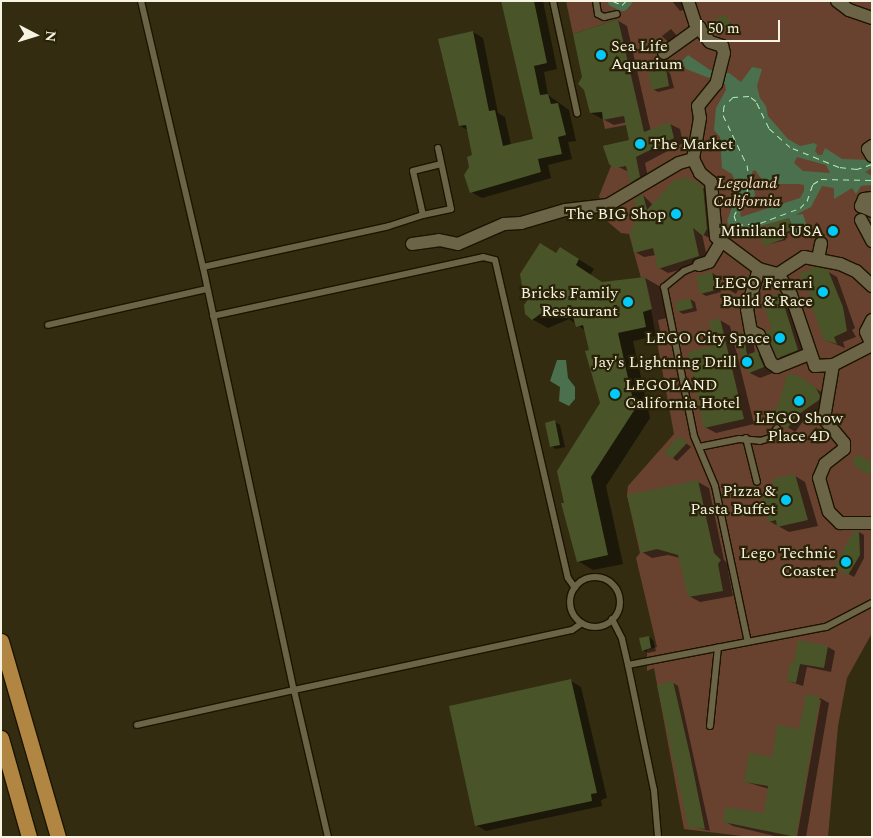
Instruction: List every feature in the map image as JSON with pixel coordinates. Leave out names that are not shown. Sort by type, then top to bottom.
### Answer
[{"type":"main road","points":[[1,640],[58,837]]},
{"type":"main road","points":[[1,738],[29,837]]},
{"type":"street","points":[[688,1],[690,14],[710,42],[722,46],[721,67],[716,84],[698,106],[700,118],[693,159],[700,173],[711,182],[716,237],[759,269],[778,274],[791,295],[815,366],[833,365],[872,345],[866,332],[872,320]]},
{"type":"street","points":[[836,1],[849,10],[872,18]]},
{"type":"street","points":[[664,53],[700,27]]},
{"type":"street","points":[[412,244],[439,240],[458,244],[504,224],[521,223],[565,210],[608,204],[672,166],[693,159]]},
{"type":"street","points":[[872,198],[864,199],[861,206],[872,211]]},
{"type":"street","points":[[861,220],[872,241]]},
{"type":"street","points":[[699,265],[709,262],[721,242]]},
{"type":"street","points":[[818,259],[821,243]]},
{"type":"street","points":[[778,274],[797,259],[818,259],[856,271],[872,286]]},
{"type":"street","points":[[759,269],[747,309],[751,331],[759,335],[771,363],[777,367],[810,354]]},
{"type":"street","points":[[833,365],[824,419],[844,442],[844,449],[825,464],[820,478],[829,512],[840,523],[872,523]]},
{"type":"lane","points":[[141,1],[203,267],[294,690],[328,837]]},
{"type":"lane","points":[[554,1],[577,113]]},
{"type":"lane","points":[[596,1],[598,14],[604,17],[617,14]]},
{"type":"lane","points":[[203,267],[361,232],[451,209],[438,148]]},
{"type":"lane","points":[[423,215],[413,171],[441,164]]},
{"type":"lane","points":[[213,316],[483,257],[495,260],[568,578],[575,588]]},
{"type":"lane","points":[[699,265],[684,271],[664,287],[699,446],[715,486],[748,642]]},
{"type":"lane","points":[[48,325],[207,289]]},
{"type":"lane","points":[[699,446],[746,438],[760,441],[770,438],[777,428]]},
{"type":"lane","points":[[746,438],[756,482]]},
{"type":"lane","points":[[612,619],[598,626],[582,623],[572,611],[570,603],[575,588],[593,577],[612,584],[619,598],[612,619],[622,639],[628,665],[654,790],[658,837]]},
{"type":"lane","points":[[628,665],[826,627],[872,603]]},
{"type":"lane","points":[[137,725],[572,630],[582,623]]},
{"type":"lane","points":[[710,726],[718,647]]},
{"type":"green space","name":"Legoland California","points":[[566,1],[872,1],[872,633],[847,678],[838,726],[828,837],[750,837],[684,829],[654,668],[647,671],[647,650],[657,647],[636,558],[640,553],[627,495],[628,486],[674,434],[645,277],[641,278],[629,234],[621,233],[607,221],[599,196],[611,166],[603,146],[632,140],[626,125],[605,129],[603,120],[638,113],[618,19],[573,34]]},
{"type":"shaded area","points":[[688,55],[710,70],[729,73],[741,82],[752,67],[762,69],[757,86],[760,98],[766,106],[768,116],[788,139],[800,146],[814,143],[817,145],[815,151],[818,155],[822,155],[825,148],[842,159],[872,160],[872,168],[865,172],[872,176],[872,185],[861,186],[856,194],[852,188],[834,199],[834,188],[822,186],[811,207],[795,215],[803,214],[808,230],[795,235],[789,218],[757,227],[757,230],[740,231],[738,236],[733,234],[727,221],[739,189],[732,174],[722,168],[720,137],[714,130],[716,108],[726,90],[725,84],[686,69],[682,61]],"holes":[[[797,157],[826,165],[830,173],[803,171],[794,163]],[[755,170],[765,184],[804,185],[804,191],[800,198],[741,217],[740,213],[755,195],[752,172]]]},
{"type":"shaded area","points":[[557,360],[566,360],[568,378],[575,387],[575,399],[569,406],[559,401],[560,387],[550,381]]},
{"type":"building","points":[[501,1],[534,1],[547,63],[534,66],[540,95],[548,94],[551,104],[558,103],[566,135],[558,137],[562,154],[538,159],[541,172],[470,193],[464,175],[469,167],[467,157],[472,155],[466,125],[459,126],[438,39],[473,31],[489,111],[495,110],[503,146],[533,139]]},
{"type":"building","points":[[723,16],[728,18],[730,23],[728,28],[723,30],[718,28],[716,23],[718,18]]},
{"type":"building","name":"Sea Life Aquarium","points":[[618,19],[644,132],[670,122],[674,138],[636,157],[640,177],[630,183],[626,166],[615,168],[609,164],[603,146],[629,140],[624,116],[603,120],[602,112],[590,113],[584,90],[578,84],[582,77],[573,34]]},
{"type":"building","points":[[666,69],[669,86],[652,90],[648,73]]},
{"type":"building","name":"The BIG Shop","points":[[687,177],[703,186],[707,229],[703,236],[693,228],[699,256],[658,269],[653,248],[634,253],[630,231],[638,219],[634,199],[643,194],[647,210],[674,180]]},
{"type":"building","points":[[789,218],[793,230],[782,233],[784,239],[764,246],[758,228]]},
{"type":"building","name":"LEGOLAND California Hotel","points":[[540,243],[556,253],[560,247],[579,259],[576,265],[602,282],[645,277],[652,309],[643,312],[646,327],[618,333],[635,409],[591,477],[608,555],[577,562],[561,503],[564,503],[557,471],[600,403],[585,351],[589,350],[583,325],[576,327],[573,317],[565,318],[562,309],[543,312],[532,320],[525,314],[524,305],[533,292],[522,286],[520,274]]},
{"type":"building","name":"LEGO Ferrari Build & Race","points":[[815,267],[828,270],[843,307],[847,331],[834,337],[837,344],[824,340],[811,304],[814,303],[800,274]]},
{"type":"building","points":[[712,272],[716,290],[700,294],[696,276]]},
{"type":"building","points":[[780,292],[798,350],[778,358],[766,332],[772,329],[762,300]]},
{"type":"building","points":[[690,298],[693,308],[677,312],[675,302]]},
{"type":"building","points":[[720,318],[744,419],[704,428],[688,352],[713,346],[709,321]]},
{"type":"building","points":[[743,332],[747,355],[757,351],[764,367],[749,373],[733,334]]},
{"type":"building","name":"LEGO Show Place 4D","points":[[787,374],[799,376],[816,388],[820,396],[819,400],[796,416],[787,429],[770,417],[779,403]]},
{"type":"building","points":[[555,420],[560,445],[550,447],[545,423]]},
{"type":"building","points":[[679,436],[687,443],[672,459],[664,452]]},
{"type":"building","points":[[856,454],[872,463],[872,471],[866,474],[853,464]]},
{"type":"building","name":"Pizza & Pasta Buffet","points":[[795,474],[808,520],[777,527],[776,520],[768,522],[762,493],[774,487],[772,479]]},
{"type":"building","points":[[698,480],[714,553],[721,560],[718,564],[723,591],[688,597],[678,555],[657,549],[641,553],[627,495]]},
{"type":"building","points":[[854,531],[859,531],[860,555],[848,575],[834,567]]},
{"type":"building","points":[[649,636],[651,648],[642,651],[639,638]]},
{"type":"building","points":[[798,640],[828,646],[824,668],[800,664],[796,683],[787,681],[790,662],[797,664],[794,663]]},
{"type":"building","points":[[571,679],[597,793],[591,794],[592,801],[475,826],[449,706]]},
{"type":"building","points":[[673,681],[705,829],[688,827],[657,685]]},
{"type":"building","points":[[806,694],[820,697],[796,837],[723,822],[725,807],[764,813],[768,786],[744,782],[749,753],[772,757],[777,725],[799,729]]},
{"type":"waterway","points":[[613,1],[622,5],[626,1]]},
{"type":"ferry route","points":[[613,1],[622,5],[626,1]]},
{"type":"ferry route","points":[[872,164],[857,169],[839,167],[790,147],[769,128],[756,101],[749,96],[733,97],[724,106],[723,115],[747,165],[749,178],[747,192],[734,215],[737,225],[760,223],[800,208],[807,201],[813,184],[821,179],[872,180]]},
{"type":"place","name":"Sea Life Aquarium","points":[[601,55]]},
{"type":"place","name":"The Market","points":[[640,144]]},
{"type":"place","name":"The BIG Shop","points":[[676,214]]},
{"type":"place","name":"Miniland USA","points":[[833,231]]},
{"type":"place","name":"LEGO Ferrari Build & Race","points":[[823,292]]},
{"type":"place","name":"Bricks Family Restaurant","points":[[628,302]]},
{"type":"place","name":"LEGO City Space","points":[[780,338]]},
{"type":"place","name":"Jay's Lightning Drill","points":[[747,362]]},
{"type":"place","name":"LEGOLAND California Hotel","points":[[615,394]]},
{"type":"place","name":"LEGO Show Place 4D","points":[[799,401]]},
{"type":"place","name":"Pizza & Pasta Buffet","points":[[786,500]]},
{"type":"place","name":"Lego Technic Coaster","points":[[846,562]]}]
